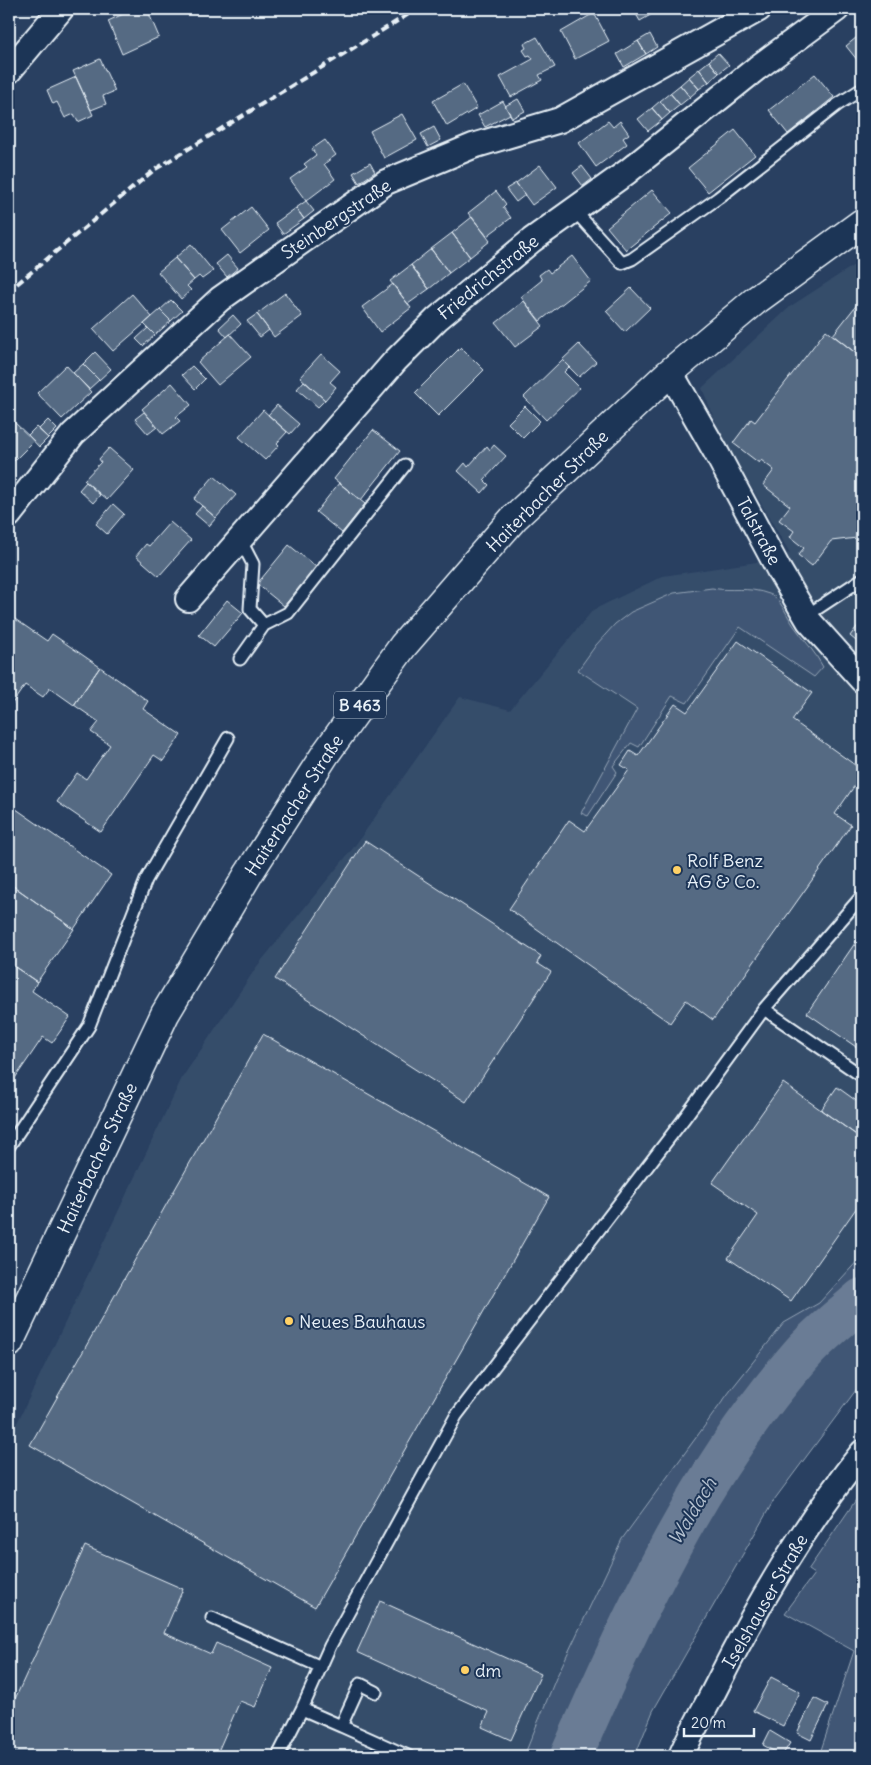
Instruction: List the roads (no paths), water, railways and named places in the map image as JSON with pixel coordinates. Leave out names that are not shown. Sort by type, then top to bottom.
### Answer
[{"type":"main road","name":"Haiterbacher Straße","points":[[9,1343],[165,1014],[249,872],[326,753],[403,646],[514,518],[668,374],[755,301],[862,222]]},
{"type":"street","points":[[9,72],[61,9]]},
{"type":"street","name":"Steinbergstraße","points":[[9,515],[73,434],[220,299],[386,182],[473,146],[560,120],[759,9]]},
{"type":"street","name":"Friedrichstraße","points":[[188,599],[395,361],[437,319],[532,240],[627,172],[756,68],[837,9]]},
{"type":"street","name":"Talstraße","points":[[668,374],[678,384],[806,616],[862,680]]},
{"type":"street","name":"Iselshauser Straße","points":[[681,1756],[744,1631],[781,1566],[834,1488],[862,1454]]},
{"type":"lane","points":[[574,210],[622,263],[632,260],[718,198],[837,105],[862,89]]},
{"type":"lane","points":[[240,659],[264,625],[288,613],[405,465]]},
{"type":"lane","points":[[240,539],[253,564],[250,608],[264,625]]},
{"type":"lane","points":[[806,616],[862,579]]},
{"type":"lane","points":[[9,1146],[89,1026],[146,880],[228,738]]},
{"type":"lane","points":[[278,1756],[302,1709],[330,1646],[456,1416],[683,1120],[764,1009],[862,896]]},
{"type":"lane","points":[[764,1009],[862,1076]]},
{"type":"lane","points":[[212,1618],[321,1667]]},
{"type":"lane","points":[[341,1726],[360,1684],[376,1692]]},
{"type":"lane","points":[[302,1709],[408,1756]]},
{"type":"waterway","name":"Waldach","points":[[571,1756],[644,1598],[699,1496],[730,1447],[764,1400],[808,1347],[862,1299]]},
{"type":"railway","points":[[9,293],[17,284],[154,170],[417,9]]},
{"type":"place","name":"Rolf Benz AG & Co.","points":[[677,870]]},
{"type":"place","name":"Neues Bauhaus","points":[[289,1321]]},
{"type":"place","name":"dm","points":[[465,1670]]}]
